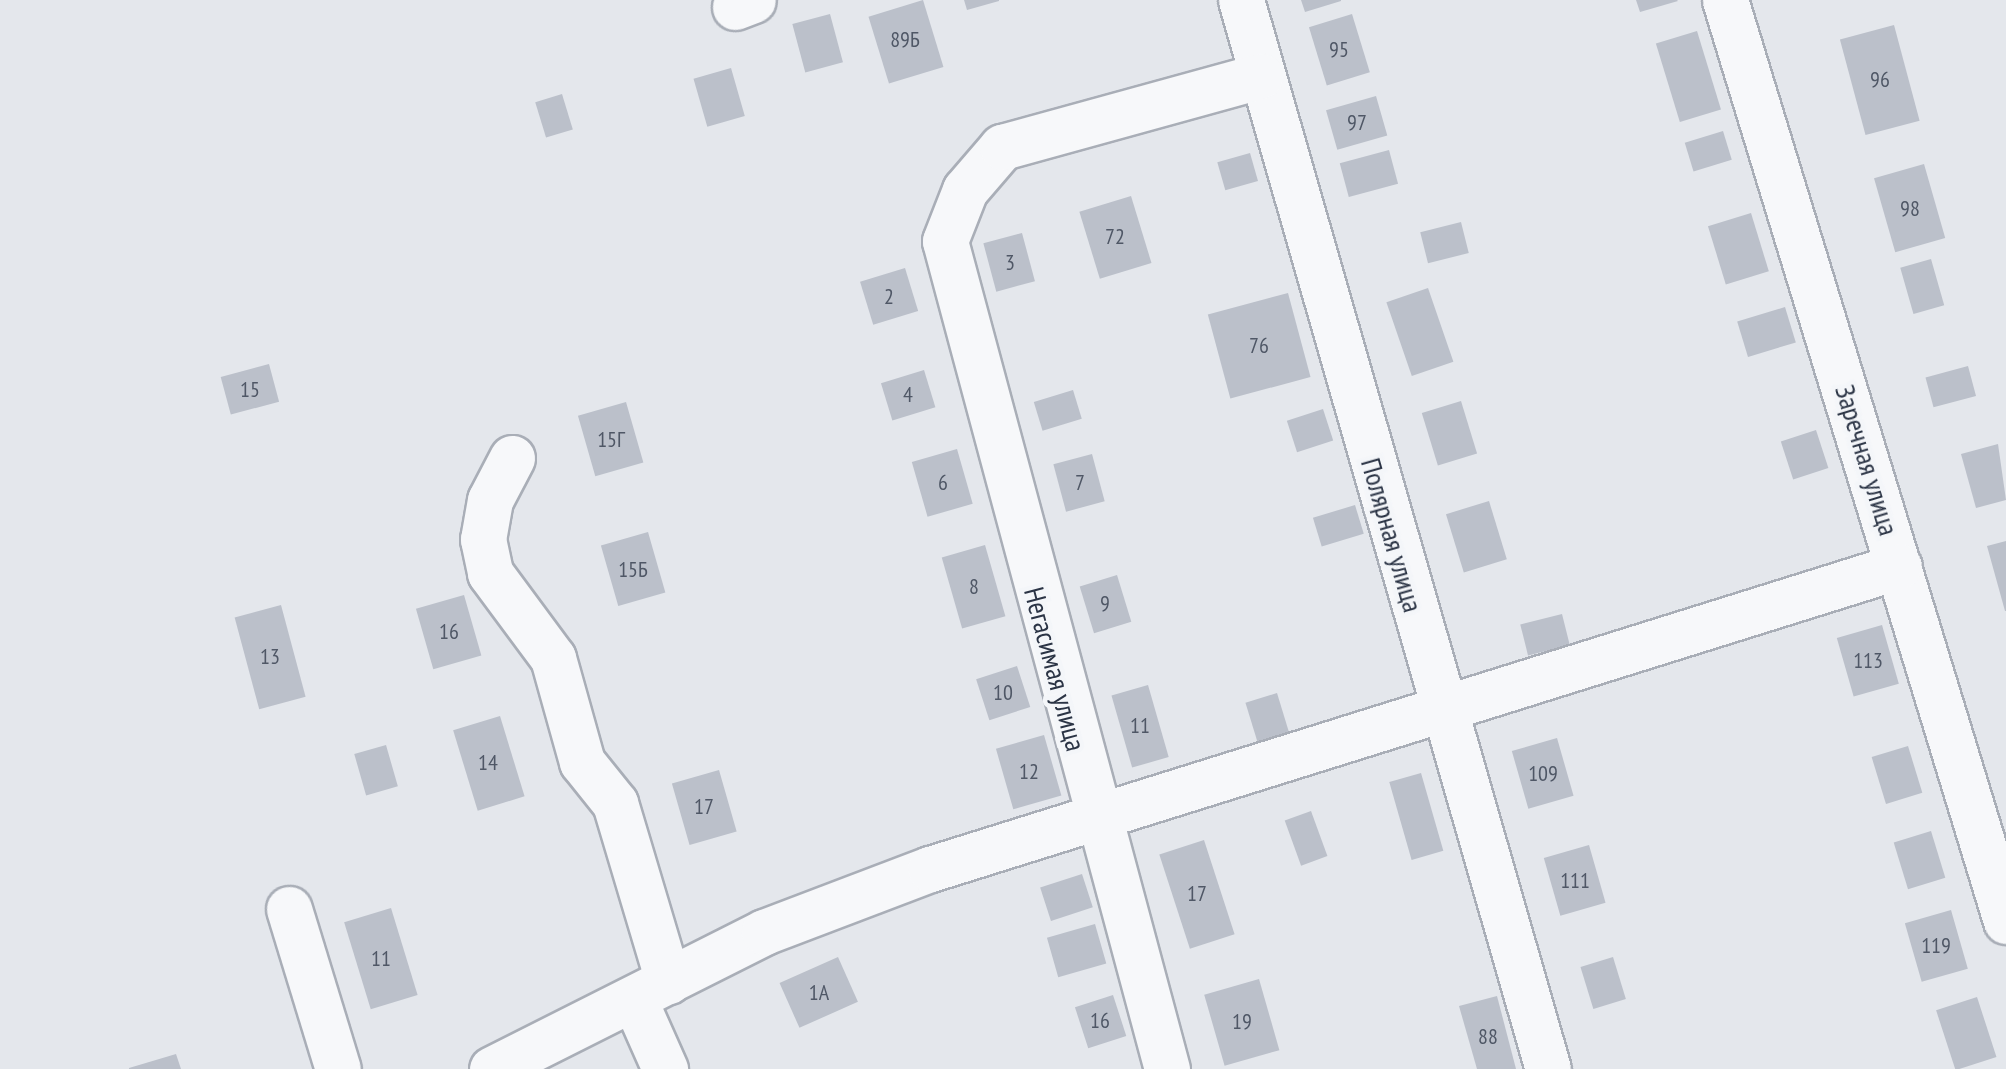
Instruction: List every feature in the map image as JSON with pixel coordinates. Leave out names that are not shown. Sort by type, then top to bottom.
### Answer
[{"type":"street","name":"Полярная улица","points":[[1240,0],[1548,1069]]},
{"type":"street","name":"Заречная улица","points":[[1725,0],[1899,566],[1988,792],[2006,921]]},
{"type":"street","name":"Негасимая улица","points":[[1168,1069],[1094,818],[944,241],[966,190],[1002,147],[1260,76]]},
{"type":"street","points":[[512,458],[490,500],[490,573],[553,658],[582,762],[616,803],[665,1069]]},
{"type":"street","points":[[492,1069],[651,990],[930,868],[1443,712],[1899,566]]},
{"type":"street","points":[[290,909],[338,1069]]},
{"type":"building","points":[[923,0],[943,67],[889,84],[868,17]]},
{"type":"building","points":[[964,0],[999,0],[999,1],[967,10]]},
{"type":"building","points":[[1301,0],[1341,0],[1341,1],[1305,12]]},
{"type":"building","points":[[1636,0],[1677,0],[1678,1],[1640,12]]},
{"type":"building","points":[[830,14],[843,62],[805,72],[792,24]]},
{"type":"building","points":[[1352,14],[1370,72],[1327,85],[1309,27]]},
{"type":"building","points":[[1894,25],[1920,121],[1866,135],[1840,39]]},
{"type":"building","points":[[1697,31],[1721,109],[1680,122],[1656,44]]},
{"type":"building","points":[[731,68],[745,116],[707,127],[694,79]]},
{"type":"building","points":[[562,94],[573,129],[546,138],[535,102]]},
{"type":"building","points":[[1376,96],[1387,135],[1337,150],[1326,110]]},
{"type":"building","points":[[1723,131],[1732,160],[1694,171],[1685,143]]},
{"type":"building","points":[[1389,150],[1398,184],[1349,197],[1340,163]]},
{"type":"building","points":[[1250,153],[1258,181],[1225,190],[1217,162]]},
{"type":"building","points":[[1924,164],[1945,238],[1895,252],[1874,178]]},
{"type":"building","points":[[1131,196],[1151,263],[1100,279],[1079,212]]},
{"type":"building","points":[[1751,213],[1769,271],[1726,284],[1708,226]]},
{"type":"building","points":[[1461,222],[1469,253],[1428,263],[1420,232]]},
{"type":"building","points":[[1022,233],[1035,281],[996,292],[983,243]]},
{"type":"building","points":[[1931,259],[1944,305],[1913,314],[1900,268]]},
{"type":"building","points":[[905,268],[918,311],[873,325],[860,282]]},
{"type":"building","points":[[1428,288],[1453,362],[1412,376],[1386,302]]},
{"type":"building","points":[[1288,293],[1311,377],[1230,399],[1208,314]]},
{"type":"building","points":[[1785,307],[1796,342],[1748,357],[1737,322]]},
{"type":"building","points":[[269,364],[279,402],[231,415],[221,377]]},
{"type":"building","points":[[1968,366],[1976,396],[1934,407],[1925,377]]},
{"type":"building","points":[[924,370],[935,407],[892,420],[881,383]]},
{"type":"building","points":[[1073,390],[1082,419],[1043,431],[1034,402]]},
{"type":"building","points":[[1461,401],[1477,454],[1438,466],[1422,413]]},
{"type":"building","points":[[626,402],[643,463],[595,476],[578,416]]},
{"type":"building","points":[[1323,409],[1333,440],[1297,452],[1287,421]]},
{"type":"building","points":[[1816,430],[1828,468],[1793,479],[1781,441]]},
{"type":"building","points":[[1998,444],[2006,500],[1976,508],[1961,454]]},
{"type":"building","points":[[957,449],[973,504],[928,517],[912,462]]},
{"type":"building","points":[[1092,454],[1105,501],[1066,512],[1053,464]]},
{"type":"building","points":[[1489,501],[1507,559],[1464,572],[1446,514]]},
{"type":"building","points":[[1355,505],[1364,534],[1322,547],[1313,518]]},
{"type":"building","points":[[648,532],[665,593],[618,606],[601,546]]},
{"type":"building","points":[[2006,541],[2006,611],[2005,611],[1987,546]]},
{"type":"building","points":[[985,545],[1005,616],[962,629],[942,557]]},
{"type":"building","points":[[1117,575],[1131,622],[1094,633],[1080,586]]},
{"type":"building","points":[[464,595],[481,656],[433,669],[416,609]]},
{"type":"building","points":[[281,605],[306,697],[259,709],[235,617]]},
{"type":"building","points":[[1562,614],[1570,645],[1528,655],[1520,624]]},
{"type":"building","points":[[1882,625],[1899,684],[1854,697],[1837,638]]},
{"type":"building","points":[[1017,666],[1030,707],[989,720],[976,679]]},
{"type":"building","points":[[1148,685],[1169,757],[1132,768],[1111,695]]},
{"type":"building","points":[[1277,693],[1289,732],[1257,742],[1245,703]]},
{"type":"building","points":[[500,716],[525,796],[478,811],[453,730]]},
{"type":"building","points":[[1044,735],[1061,796],[1013,809],[996,749]]},
{"type":"building","points":[[1557,738],[1574,796],[1528,809],[1512,751]]},
{"type":"building","points":[[386,745],[398,786],[366,795],[354,754]]},
{"type":"building","points":[[1908,746],[1922,793],[1886,804],[1872,757]]},
{"type":"building","points":[[719,770],[737,832],[690,845],[672,784]]},
{"type":"building","points":[[1421,773],[1443,851],[1412,860],[1389,782]]},
{"type":"building","points":[[1311,811],[1327,856],[1301,866],[1285,821]]},
{"type":"building","points":[[1931,831],[1945,878],[1908,889],[1894,842]]},
{"type":"building","points":[[1204,840],[1235,934],[1190,949],[1159,855]]},
{"type":"building","points":[[1589,845],[1606,903],[1560,916],[1544,858]]},
{"type":"building","points":[[1082,874],[1093,907],[1051,921],[1040,888]]},
{"type":"building","points":[[391,908],[418,995],[371,1009],[344,922]]},
{"type":"building","points":[[1951,910],[1968,969],[1922,982],[1905,923]]},
{"type":"building","points":[[1095,924],[1106,963],[1058,977],[1047,938]]},
{"type":"building","points":[[838,957],[858,1002],[799,1028],[780,983]]},
{"type":"building","points":[[1613,957],[1626,999],[1593,1009],[1580,967]]},
{"type":"building","points":[[1259,979],[1279,1050],[1225,1066],[1204,995]]},
{"type":"building","points":[[1113,995],[1126,1036],[1088,1048],[1075,1007]]},
{"type":"building","points":[[1497,996],[1516,1069],[1477,1069],[1459,1006]]},
{"type":"building","points":[[1977,997],[1996,1057],[1955,1069],[1936,1010]]},
{"type":"building","points":[[176,1054],[181,1069],[129,1069],[129,1068]]}]
